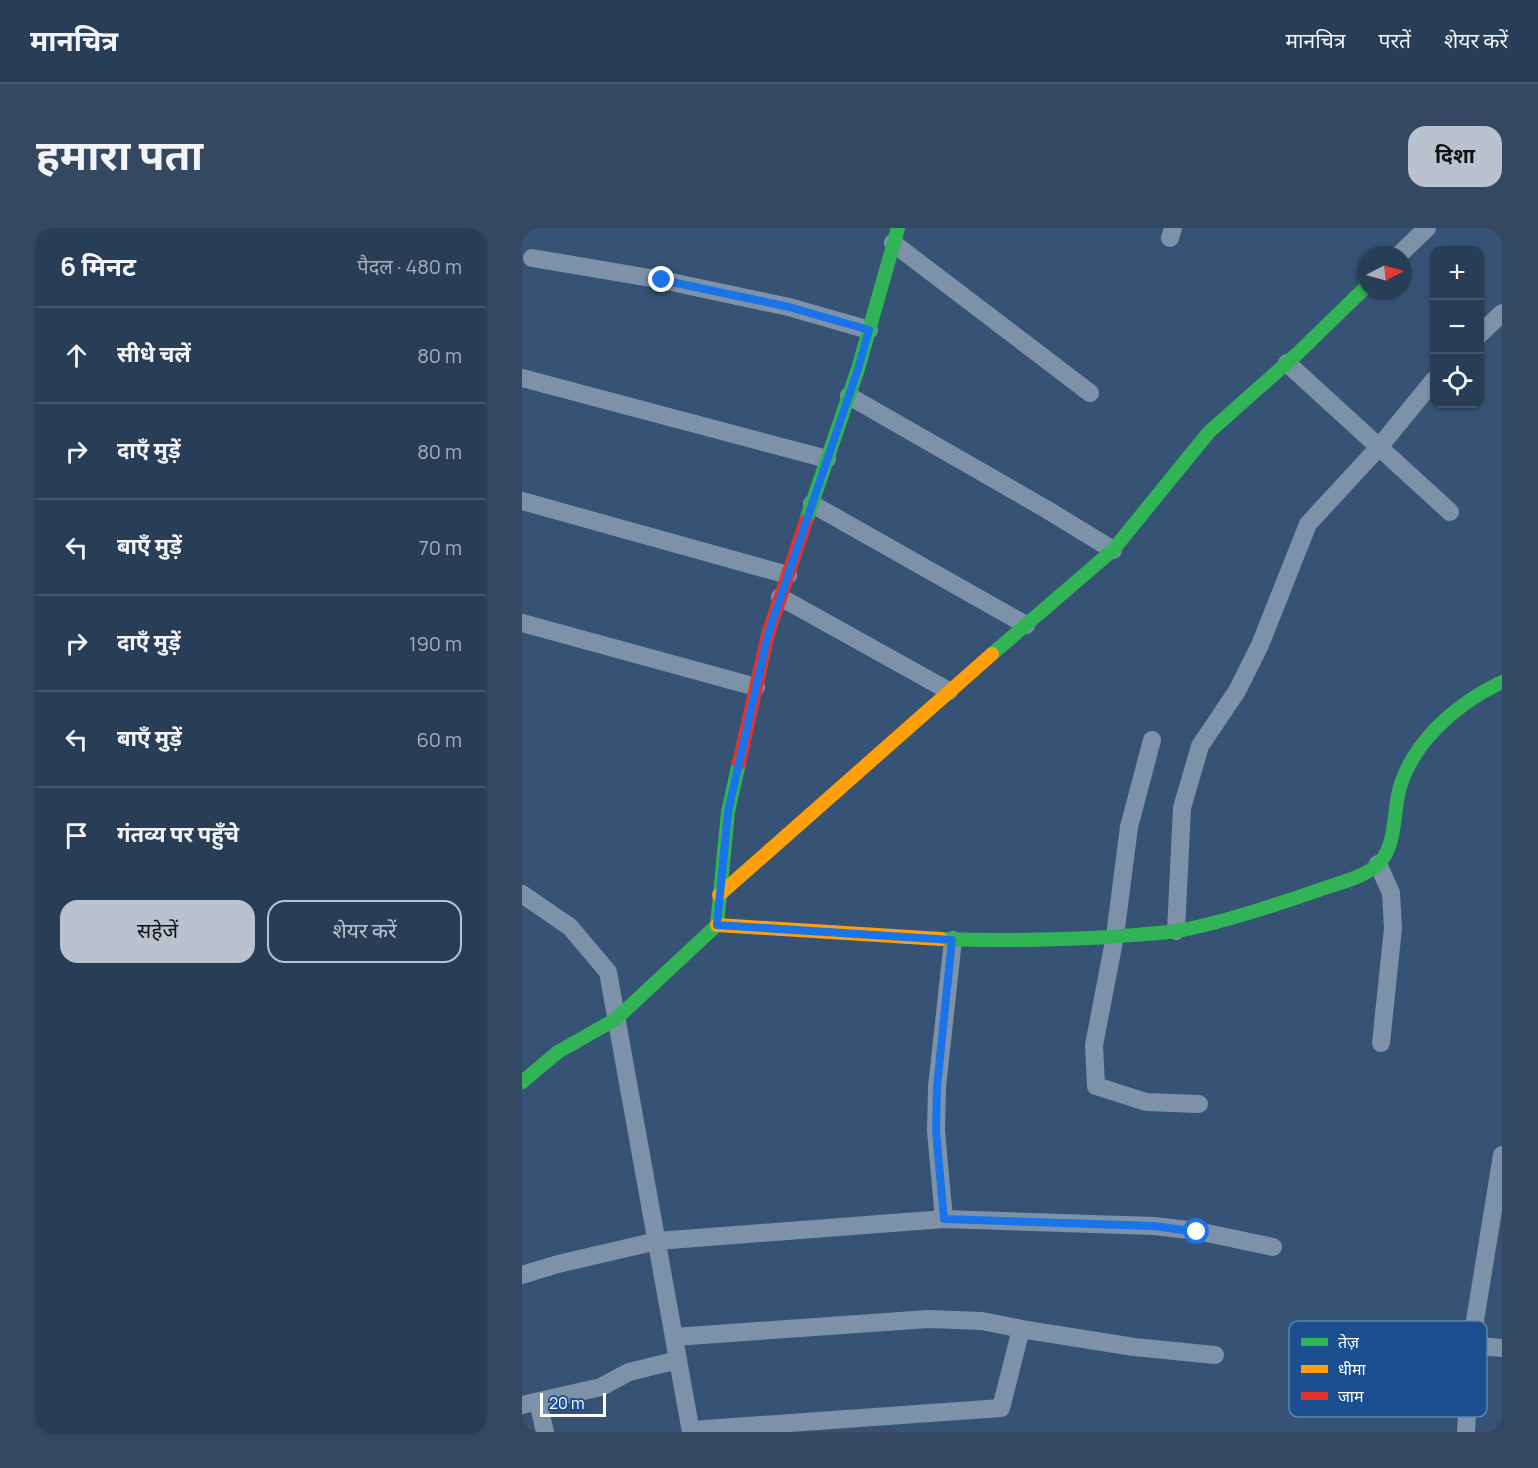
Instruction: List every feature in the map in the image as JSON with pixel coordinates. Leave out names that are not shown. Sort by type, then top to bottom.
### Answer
[{"type":"street","points":[[1409,246],[1427,228]]},
{"type":"street","points":[[522,1082],[558,1052],[616,1018],[717,925],[728,812],[768,634],[849,396],[896,236],[1090,393]]},
{"type":"street","points":[[532,258],[674,283],[789,307],[869,330]]},
{"type":"street","points":[[719,896],[949,691],[1113,550],[1209,432],[1287,363],[1358,295]]},
{"type":"street","points":[[1484,330],[1502,313]]},
{"type":"street","points":[[1287,363],[1450,512]]},
{"type":"street","points":[[522,378],[827,459]]},
{"type":"street","points":[[1176,931],[1182,808],[1200,746],[1237,691],[1260,645],[1308,524],[1380,446],[1430,385]]},
{"type":"street","points":[[849,396],[1113,550]]},
{"type":"street","points":[[522,501],[788,575]]},
{"type":"street","points":[[812,504],[1026,625]]},
{"type":"street","points":[[780,597],[949,691]]},
{"type":"street","points":[[522,623],[756,687]]},
{"type":"street","points":[[717,925],[952,940],[1002,941],[1176,931],[1273,906],[1352,877],[1378,864],[1385,855],[1391,839],[1401,786],[1416,756],[1432,732],[1471,698],[1502,682]]},
{"type":"street","points":[[1152,740],[1129,827],[1115,936],[1094,1045],[1096,1086],[1146,1102],[1199,1104]]},
{"type":"street","points":[[1378,864],[1391,893],[1393,928],[1382,1043]]},
{"type":"street","points":[[522,894],[570,927],[608,972],[691,1431],[1000,1408],[1022,1329]]},
{"type":"street","points":[[944,1219],[936,1131],[937,1087],[952,940]]},
{"type":"street","points":[[1475,1321],[1502,1155]]},
{"type":"street","points":[[522,1275],[558,1264],[657,1241],[944,1219],[1154,1226],[1273,1247]]},
{"type":"street","points":[[674,1337],[928,1319],[982,1321],[1134,1347],[1215,1355]]},
{"type":"street","points":[[1487,1347],[1502,1348]]},
{"type":"street","points":[[545,1432],[530,1403],[601,1387],[629,1372],[678,1360]]},
{"type":"street","points":[[1466,1432],[1467,1417]]},
{"type":"traffic: fast","points":[[806,521],[858,369],[898,228]]},
{"type":"traffic: fast","points":[[992,654],[1113,550],[1209,432],[1297,354],[1358,295]]},
{"type":"traffic: fast","points":[[941,939],[1067,939],[1177,931],[1247,914],[1343,882],[1371,870],[1388,850],[1398,795],[1404,776],[1424,742],[1437,727],[1468,701],[1502,682]]},
{"type":"traffic: fast","points":[[522,1082],[558,1052],[616,1019],[717,925],[728,812],[739,763]]},
{"type":"traffic: slow","points":[[719,895],[992,654]]},
{"type":"traffic: slow","points":[[717,925],[941,939]]},
{"type":"traffic: jam","points":[[739,763],[768,634],[806,521]]},
{"type":"route","points":[[662,280],[789,307],[869,330],[858,369],[768,634],[728,812],[717,925],[952,940],[937,1087],[936,1131],[944,1219],[1154,1226],[1197,1232]]}]
